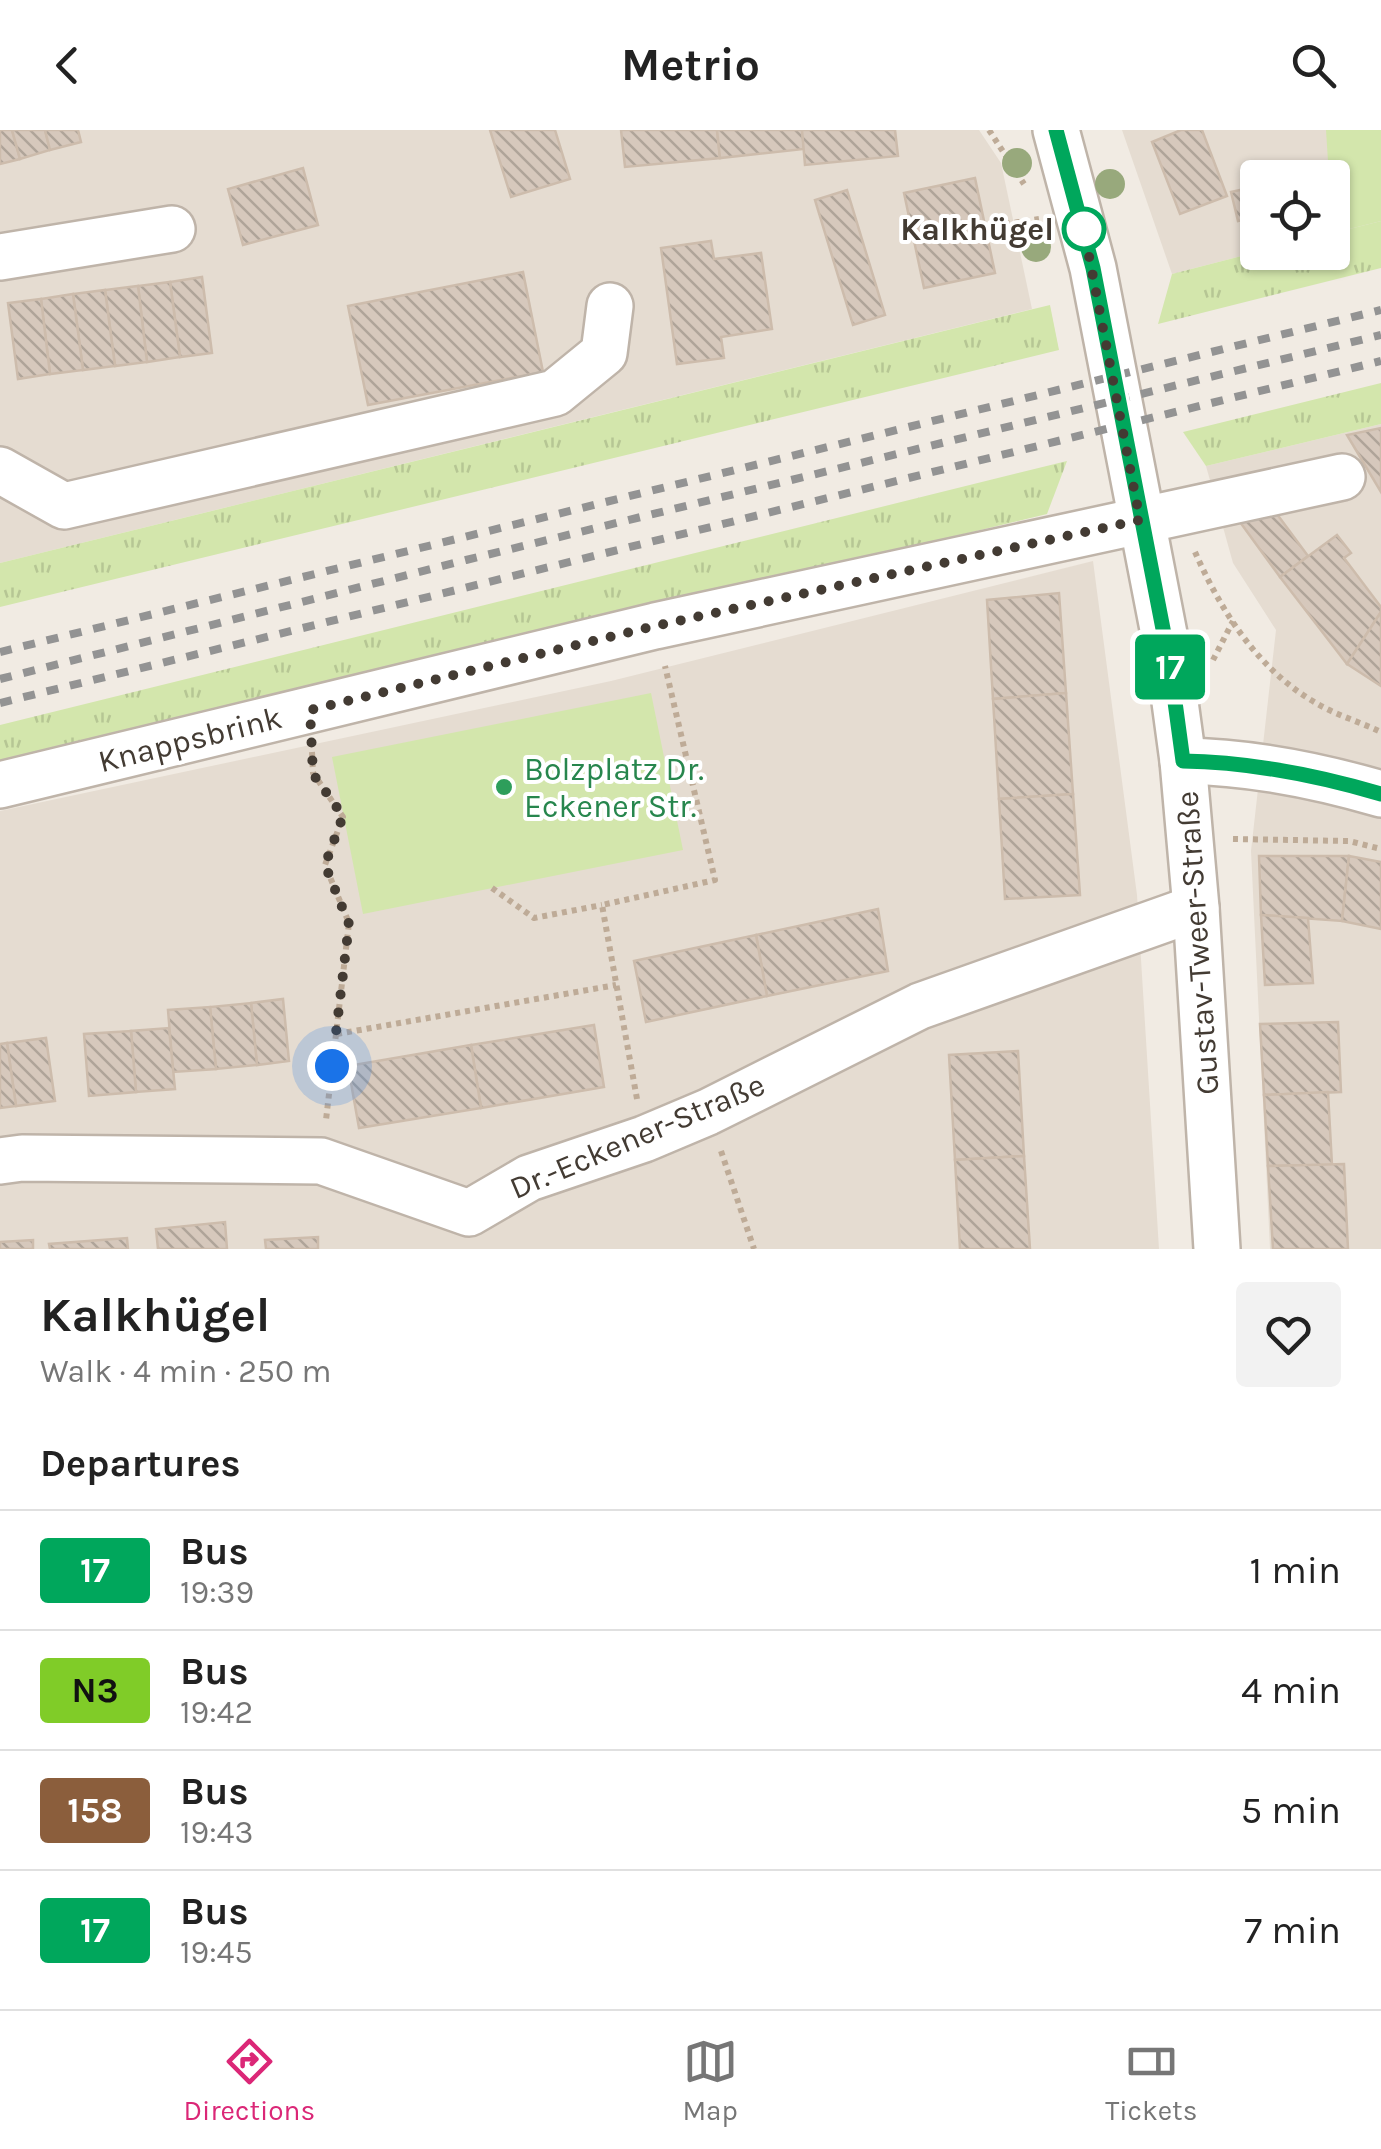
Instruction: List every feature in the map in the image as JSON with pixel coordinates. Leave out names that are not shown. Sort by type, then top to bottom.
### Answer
[{"type":"street","name":"Gustav-Tweer-Straße","points":[[1056,130],[1093,268],[1170,665],[1196,908],[1217,1249]]},
{"type":"street","points":[[0,258],[172,228]]},
{"type":"street","points":[[0,470],[64,506],[555,393],[604,353],[610,306]]},
{"type":"street","name":"Knappsbrink","points":[[0,786],[655,626],[1342,477]]},
{"type":"street","points":[[1183,761],[1258,766],[1381,794]]},
{"type":"street","name":"Dr.-Eckener-Straße","points":[[0,1161],[321,1161],[473,1231],[529,1178],[644,1139],[708,1112],[920,1006],[1196,908]]},
{"type":"path","points":[[990,130],[1027,189]]},
{"type":"path","points":[[986,227],[1046,218],[1036,204]]},
{"type":"path","points":[[492,888],[534,918],[714,880],[655,626]]},
{"type":"path","points":[[310,710],[313,774],[343,816],[325,865],[349,924],[321,1161]]},
{"type":"path","points":[[1189,837],[1349,842],[1381,849]]},
{"type":"path","points":[[602,905],[644,1139]]},
{"type":"path","points":[[336,1034],[616,985]]},
{"type":"path","points":[[708,1112],[754,1249]]},
{"type":"shaded area","points":[[0,130],[979,130],[1001,163],[1032,309],[0,563]]},
{"type":"shaded area","points":[[1122,130],[1381,130],[1381,221],[1350,229],[1350,160],[1240,160],[1240,256],[1172,274]]},
{"type":"shaded area","points":[[1381,424],[1381,1249],[1270,1249],[1251,851],[1276,630],[1233,563],[1206,466]]},
{"type":"shaded area","points":[[1093,561],[1137,895],[1159,1249],[0,1249],[0,811],[611,681]]},
{"type":"green space","points":[[1326,130],[1381,130],[1381,221],[1350,229],[1350,160],[1328,160]]},
{"type":"green space","points":[[1381,221],[1381,268],[1158,324],[1172,274],[1240,256],[1240,270],[1350,270],[1350,229]]},
{"type":"green space","points":[[1050,305],[1059,350],[0,607],[0,563]]},
{"type":"green space","points":[[1381,383],[1381,424],[1206,466],[1183,432]]},
{"type":"green space","points":[[1067,461],[1047,514],[0,765],[0,725]]},
{"type":"green space","name":"Bolzplatz Dr. Eckener Str.","points":[[651,693],[683,850],[363,914],[332,757]]},
{"type":"building","points":[[0,130],[12,130],[20,159],[0,164]]},
{"type":"building","points":[[12,130],[45,130],[50,150],[20,159]]},
{"type":"building","points":[[45,130],[78,130],[81,142],[50,150]]},
{"type":"building","points":[[490,130],[555,130],[570,179],[511,197]]},
{"type":"building","points":[[621,130],[717,130],[720,158],[625,167]]},
{"type":"building","points":[[717,130],[802,130],[804,149],[720,158]]},
{"type":"building","points":[[802,130],[895,130],[898,156],[805,165]]},
{"type":"building","points":[[1181,130],[1202,130],[1227,196],[1180,214],[1152,142]]},
{"type":"building","points":[[303,168],[318,225],[243,245],[228,189]]},
{"type":"building","points":[[975,178],[995,273],[924,288],[904,193]]},
{"type":"building","points":[[847,190],[885,315],[853,325],[815,200]]},
{"type":"building","points":[[1240,190],[1240,221],[1238,221],[1231,192]]},
{"type":"building","points":[[711,241],[714,259],[761,253],[772,329],[721,337],[724,358],[677,364],[661,248]]},
{"type":"building","points":[[523,272],[543,372],[368,405],[348,306]]},
{"type":"building","points":[[202,277],[212,353],[180,357],[170,282]]},
{"type":"building","points":[[170,282],[180,357],[147,362],[138,286]]},
{"type":"building","points":[[138,286],[147,362],[115,366],[105,290]]},
{"type":"building","points":[[105,290],[115,366],[83,370],[73,294]]},
{"type":"building","points":[[73,294],[83,370],[50,374],[41,299]]},
{"type":"building","points":[[41,299],[50,374],[18,379],[8,303]]},
{"type":"building","points":[[1381,428],[1381,492],[1347,435]]},
{"type":"building","points":[[1268,502],[1308,556],[1280,577],[1240,522]]},
{"type":"building","points":[[1337,535],[1351,553],[1344,558],[1381,607],[1347,664],[1280,577]]},
{"type":"building","points":[[1059,593],[1066,693],[993,699],[987,600]]},
{"type":"building","points":[[1381,612],[1381,686],[1347,664]]},
{"type":"building","points":[[1066,693],[1073,794],[999,799],[993,699]]},
{"type":"building","points":[[1073,794],[1080,895],[1005,899],[999,799]]},
{"type":"building","points":[[1259,856],[1349,856],[1342,921],[1261,915]]},
{"type":"building","points":[[1349,856],[1381,862],[1381,929],[1342,921]]},
{"type":"building","points":[[878,909],[888,971],[767,996],[756,935]]},
{"type":"building","points":[[1261,915],[1308,918],[1313,983],[1265,985]]},
{"type":"building","points":[[756,935],[767,996],[646,1022],[634,961]]},
{"type":"building","points":[[283,999],[289,1061],[257,1065],[251,1003]]},
{"type":"building","points":[[251,1003],[257,1065],[216,1069],[210,1007]]},
{"type":"building","points":[[210,1007],[216,1069],[173,1072],[168,1010]]},
{"type":"building","points":[[1338,1022],[1341,1092],[1264,1095],[1260,1024]]},
{"type":"building","points":[[594,1025],[604,1087],[481,1108],[471,1045]]},
{"type":"building","points":[[169,1028],[175,1089],[136,1092],[131,1031]]},
{"type":"building","points":[[131,1031],[136,1092],[89,1096],[84,1034]]},
{"type":"building","points":[[46,1038],[55,1101],[16,1106],[7,1043]]},
{"type":"building","points":[[7,1043],[16,1106],[0,1108],[0,1044]]},
{"type":"building","points":[[471,1045],[481,1108],[359,1128],[348,1066]]},
{"type":"building","points":[[1018,1051],[1024,1156],[955,1160],[949,1055]]},
{"type":"building","points":[[1328,1092],[1332,1165],[1268,1166],[1264,1095]]},
{"type":"building","points":[[1024,1156],[1030,1249],[960,1249],[955,1160]]},
{"type":"building","points":[[1344,1164],[1348,1249],[1273,1249],[1268,1166]]},
{"type":"building","points":[[225,1222],[227,1249],[158,1249],[156,1229]]},
{"type":"building","points":[[318,1237],[318,1249],[266,1249],[265,1240]]},
{"type":"building","points":[[127,1238],[128,1249],[50,1249],[49,1244]]},
{"type":"building","points":[[33,1240],[33,1249],[0,1249],[0,1242]]},
{"type":"railway","points":[[0,652],[1381,310]]},
{"type":"railway","points":[[0,679],[1381,335]]},
{"type":"railway","points":[[0,703],[1381,361]]},
{"type":"bus line","name":"17","points":[[1056,130],[1093,268],[1170,665],[1183,761],[1258,766],[1381,794]]},
{"type":"place","name":"Kalkhügel","points":[[1084,229]]},
{"type":"place","name":"Bolzplatz Dr. Eckener Str.","points":[[504,787]]},
{"type":"route","points":[[332,1066],[349,924],[325,865],[343,816],[313,774],[310,710],[655,626],[1140,520],[1083,225],[1084,229]]}]
